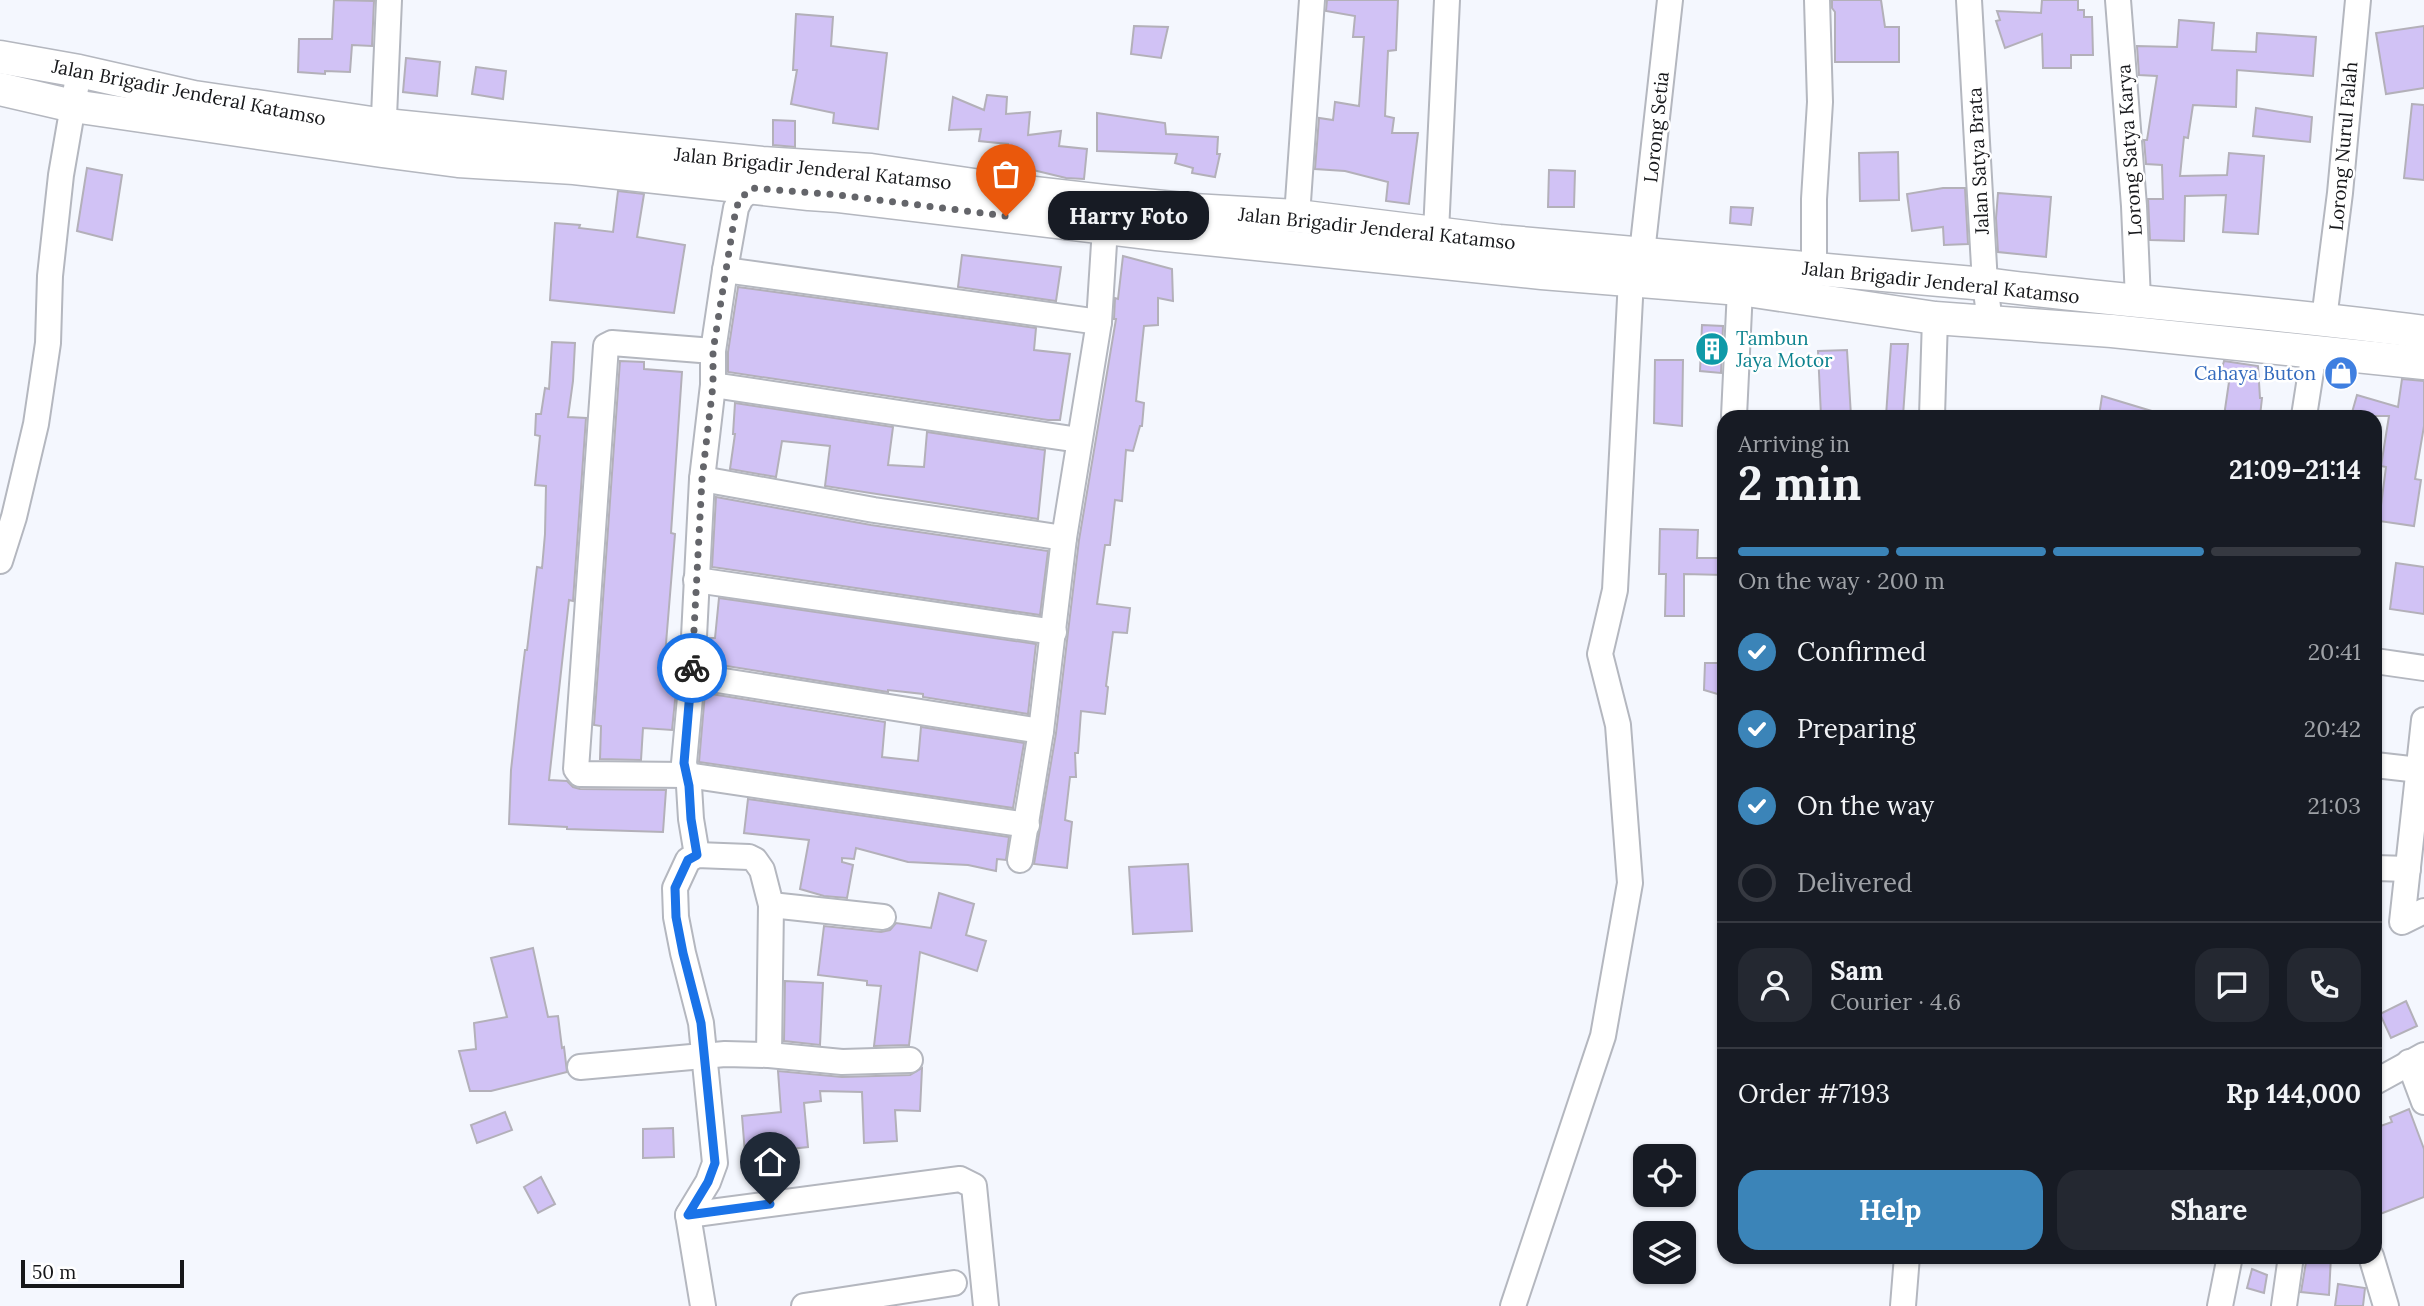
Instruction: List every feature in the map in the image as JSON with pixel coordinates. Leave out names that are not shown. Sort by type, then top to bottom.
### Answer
[{"type":"main road","name":"Jalan Brigadir Jenderal Katamso","points":[[0,57],[79,71],[194,97],[321,130]]},
{"type":"main road","name":"Jalan Brigadir Jenderal Katamso","points":[[0,89],[73,106],[383,138],[872,170],[1105,228],[1528,272],[1637,266],[1814,270],[2138,300],[2326,305],[2424,332]]},
{"type":"main road","name":"Jalan Brigadir Jenderal Katamso","points":[[383,138],[458,161],[574,168],[752,188],[839,195],[1297,216],[1393,230],[1436,232],[1499,241],[1637,266],[1740,289],[1936,318],[2112,331],[2424,363]]},
{"type":"street","points":[[383,138],[389,0]]},
{"type":"street","points":[[1297,216],[1312,0]]},
{"type":"street","points":[[1436,232],[1447,0]]},
{"type":"street","name":"Lorong Setia","points":[[1513,1306],[1602,1036],[1630,883],[1618,725],[1600,654],[1615,590],[1637,266],[1670,0]]},
{"type":"street","points":[[1814,270],[1820,102],[1817,0]]},
{"type":"street","name":"Jalan Satya Brata","points":[[1969,0],[1985,284],[1990,322]]},
{"type":"street","name":"Lorong Satya Karya","points":[[2118,0],[2138,300]]},
{"type":"street","name":"Lorong Nurul Falah","points":[[2326,305],[2340,193],[2358,0]]},
{"type":"street","points":[[0,561],[14,517],[36,424],[48,343],[50,276],[61,175],[79,71]]},
{"type":"street","points":[[697,855],[684,763],[692,676],[702,479],[713,385],[713,351],[725,270],[736,208],[741,198],[752,188]]},
{"type":"street","points":[[1020,860],[1041,731],[1063,538],[1099,322],[1105,228]]},
{"type":"street","points":[[725,270],[1099,322]]},
{"type":"street","points":[[1734,410],[1740,289]]},
{"type":"street","points":[[1932,410],[1936,318]]},
{"type":"street","points":[[713,351],[611,343],[606,346],[576,769],[580,774],[687,775],[1027,825]]},
{"type":"street","points":[[2305,410],[2314,352]]},
{"type":"street","points":[[713,385],[1079,440]]},
{"type":"street","points":[[702,479],[874,510],[1063,538]]},
{"type":"street","points":[[696,580],[1054,632]]},
{"type":"street","points":[[2382,662],[2424,668]]},
{"type":"street","points":[[692,676],[1041,731]]},
{"type":"street","points":[[2424,720],[2402,922],[2424,911]]},
{"type":"street","points":[[2382,766],[2419,770]]},
{"type":"street","points":[[703,1306],[688,1215],[708,1182],[715,1163],[712,1111],[701,1023],[676,917],[675,888],[688,860],[697,855],[749,857],[755,860],[762,870],[771,905],[769,1055]]},
{"type":"street","points":[[2382,868],[2408,869]]},
{"type":"street","points":[[771,905],[883,917]]},
{"type":"street","points":[[580,1066],[725,1054],[842,1062],[911,1060]]},
{"type":"street","points":[[2382,1078],[2416,1058],[2424,1102]]},
{"type":"street","points":[[688,1215],[960,1178],[974,1186],[986,1306]]},
{"type":"street","points":[[1903,1306],[1906,1264]]},
{"type":"street","points":[[2220,1306],[2228,1264]]},
{"type":"street","points":[[2284,1306],[2290,1264]]},
{"type":"street","points":[[2373,1264],[2386,1306]]},
{"type":"street","points":[[804,1306],[954,1283]]},
{"type":"building","points":[[334,0],[374,1],[372,46],[352,45],[350,72],[298,72],[299,39],[332,39]]},
{"type":"building","points":[[1327,0],[1398,0],[1396,50],[1388,51],[1385,116],[1394,118],[1392,133],[1418,133],[1409,204],[1386,201],[1388,182],[1345,171],[1315,169],[1319,118],[1333,120],[1335,102],[1359,106],[1364,37],[1353,37],[1355,16],[1326,11]]},
{"type":"building","points":[[1832,0],[1881,0],[1885,27],[1899,27],[1899,62],[1835,62],[1835,12]]},
{"type":"building","points":[[2042,0],[2078,0],[2078,10],[2084,10],[2084,17],[2092,17],[2093,55],[2071,55],[2071,68],[2043,68],[2042,34],[2005,48],[1996,21],[2000,20],[1997,11],[2041,13]]},
{"type":"building","points":[[796,14],[833,17],[831,46],[887,53],[878,129],[833,123],[834,113],[791,104],[797,70],[793,70]]},
{"type":"building","points":[[2179,20],[2214,23],[2212,50],[2256,52],[2257,33],[2316,37],[2313,76],[2237,70],[2236,107],[2193,105],[2188,138],[2184,137],[2180,176],[2227,175],[2229,153],[2264,156],[2258,234],[2223,232],[2226,195],[2185,196],[2184,241],[2150,240],[2148,199],[2163,199],[2162,165],[2146,164],[2144,140],[2147,140],[2157,76],[2139,75],[2137,46],[2177,47]]},
{"type":"building","points":[[1134,26],[1168,27],[1161,58],[1131,54]]},
{"type":"building","points":[[2424,26],[2424,88],[2386,94],[2376,33]]},
{"type":"building","points":[[406,58],[440,62],[437,96],[403,92]]},
{"type":"building","points":[[476,67],[506,71],[503,99],[472,94]]},
{"type":"building","points":[[987,95],[1007,97],[1006,114],[1030,112],[1028,135],[1061,131],[1059,146],[1087,149],[1084,179],[1066,178],[1033,170],[1034,167],[1006,164],[1008,144],[979,141],[981,129],[949,130],[953,97],[984,110]]},
{"type":"building","points":[[2412,104],[2424,105],[2424,180],[2404,178]]},
{"type":"building","points":[[2256,108],[2312,117],[2310,142],[2253,136]]},
{"type":"building","points":[[1097,113],[1165,123],[1166,134],[1218,137],[1217,154],[1220,154],[1215,177],[1192,173],[1193,168],[1175,163],[1177,154],[1097,151]]},
{"type":"building","points":[[773,120],[795,121],[795,147],[773,145]]},
{"type":"building","points":[[1898,152],[1899,200],[1860,201],[1859,153]]},
{"type":"building","points":[[87,168],[122,175],[112,240],[77,231]]},
{"type":"building","points":[[1549,170],[1575,171],[1574,207],[1548,207]]},
{"type":"building","points":[[1943,188],[1965,188],[1968,244],[1944,245],[1943,227],[1912,231],[1907,194]]},
{"type":"building","points":[[618,191],[644,194],[637,237],[685,245],[674,313],[550,300],[555,223],[613,232]]},
{"type":"building","points":[[1998,193],[2051,197],[2046,257],[1998,252]]},
{"type":"building","points":[[1731,207],[1753,208],[1751,225],[1730,223]]},
{"type":"building","points":[[962,255],[1061,267],[1056,301],[958,287]]},
{"type":"building","points":[[1123,256],[1172,269],[1173,301],[1158,298],[1158,325],[1144,326],[1136,401],[1144,403],[1142,426],[1133,451],[1126,450],[1122,501],[1115,500],[1110,545],[1105,545],[1097,604],[1130,608],[1127,633],[1113,632],[1105,714],[1081,711],[1078,753],[1075,753],[1076,777],[1070,777],[1065,820],[1072,822],[1067,868],[1034,864],[1056,733],[1079,540],[1116,319],[1115,298],[1118,299]]},
{"type":"building","points":[[738,287],[1036,328],[1034,350],[1070,354],[1060,420],[728,372],[728,352]]},
{"type":"building","name":"Tambun Jaya Motor","points":[[1702,325],[1723,326],[1721,373],[1700,371]]},
{"type":"building","points":[[552,342],[575,343],[568,417],[586,418],[573,601],[569,600],[549,780],[567,781],[580,789],[666,790],[663,832],[509,824],[511,770],[525,650],[537,567],[542,568],[546,486],[535,485],[540,436],[535,435],[536,414],[541,414],[545,388],[549,389]]},
{"type":"building","points":[[1891,344],[1908,344],[1903,410],[1886,410]]},
{"type":"building","points":[[1847,350],[1851,410],[1821,410],[1818,351]]},
{"type":"building","points":[[1655,360],[1683,360],[1682,426],[1654,423]]},
{"type":"building","points":[[620,361],[644,362],[644,369],[682,372],[671,533],[675,534],[663,680],[677,681],[672,730],[643,728],[641,760],[600,759],[601,726],[594,725]]},
{"type":"building","points":[[2224,361],[2258,366],[2261,410],[2225,410],[2229,382],[2219,379]]},
{"type":"building","points":[[2402,379],[2424,381],[2424,426],[2415,479],[2421,480],[2414,526],[2382,521],[2386,467],[2382,466],[2382,460],[2389,416],[2382,416],[2382,410],[2353,410],[2357,395],[2398,407]]},
{"type":"building","points":[[2102,396],[2148,410],[2100,410]]},
{"type":"building","points":[[735,403],[893,427],[888,465],[924,467],[927,432],[1045,450],[1038,519],[825,486],[830,446],[782,441],[776,477],[730,469],[735,434]]},
{"type":"building","points":[[716,497],[871,525],[1048,551],[1040,615],[712,567]]},
{"type":"building","points":[[1660,529],[1698,530],[1697,558],[1717,558],[1717,575],[1684,574],[1684,616],[1665,616],[1666,574],[1659,574]]},
{"type":"building","points":[[2396,563],[2424,567],[2424,614],[2390,609]]},
{"type":"building","points":[[719,598],[1036,644],[1028,714],[923,697],[923,694],[888,692],[708,663],[709,638],[715,638]]},
{"type":"building","points":[[1705,663],[1717,663],[1717,694],[1704,690]]},
{"type":"building","points":[[705,693],[885,722],[882,757],[918,761],[921,727],[1024,743],[1013,808],[699,762]]},
{"type":"building","points":[[748,799],[1009,837],[1006,860],[997,859],[996,871],[968,865],[908,862],[856,848],[854,859],[842,858],[842,862],[853,865],[847,898],[824,896],[800,889],[809,840],[744,833]]},
{"type":"building","points":[[1188,864],[1192,931],[1133,934],[1129,867]]},
{"type":"building","points":[[939,893],[974,904],[966,935],[986,941],[977,971],[920,952],[909,1045],[874,1046],[881,986],[867,985],[867,981],[818,975],[824,926],[881,932],[890,930],[896,923],[931,928]]},
{"type":"building","points":[[533,948],[548,1017],[558,1016],[567,1072],[491,1091],[470,1091],[459,1051],[476,1049],[474,1023],[507,1017],[491,958]]},
{"type":"building","points":[[785,981],[823,983],[820,1045],[784,1041]]},
{"type":"building","points":[[2406,1001],[2417,1026],[2391,1038],[2382,1013]]},
{"type":"building","points":[[922,1068],[920,1111],[895,1110],[897,1141],[864,1143],[862,1092],[820,1091],[821,1101],[804,1103],[808,1147],[745,1154],[742,1116],[781,1112],[778,1071],[842,1077],[910,1075]]},
{"type":"building","points":[[2409,1109],[2424,1149],[2424,1197],[2382,1213],[2382,1126],[2392,1122],[2390,1117]]},
{"type":"building","points":[[505,1112],[512,1130],[477,1143],[471,1125]]},
{"type":"building","points":[[673,1128],[674,1157],[643,1158],[643,1129]]},
{"type":"building","points":[[541,1177],[555,1204],[538,1213],[524,1187]]},
{"type":"building","points":[[2306,1264],[2331,1264],[2329,1295],[2301,1292]]},
{"type":"building","points":[[2252,1269],[2267,1275],[2264,1293],[2247,1288]]},
{"type":"building","points":[[2338,1284],[2365,1288],[2363,1306],[2335,1306]]},
{"type":"way so far","points":[[692,668],[702,479],[713,385],[713,351],[736,208],[741,198],[752,188],[839,195],[1006,216]]},
{"type":"place","name":"Harry Foto","points":[[1006,216]]},
{"type":"place","name":"Tambun Jaya Motor","points":[[1712,349]]},
{"type":"place","name":"Cahaya Buton","points":[[2341,373]]},
{"type":"route","points":[[692,668],[684,763],[697,855],[688,860],[679,875],[675,888],[676,917],[701,1023],[712,1111],[715,1163],[708,1182],[688,1215],[770,1204]]}]
